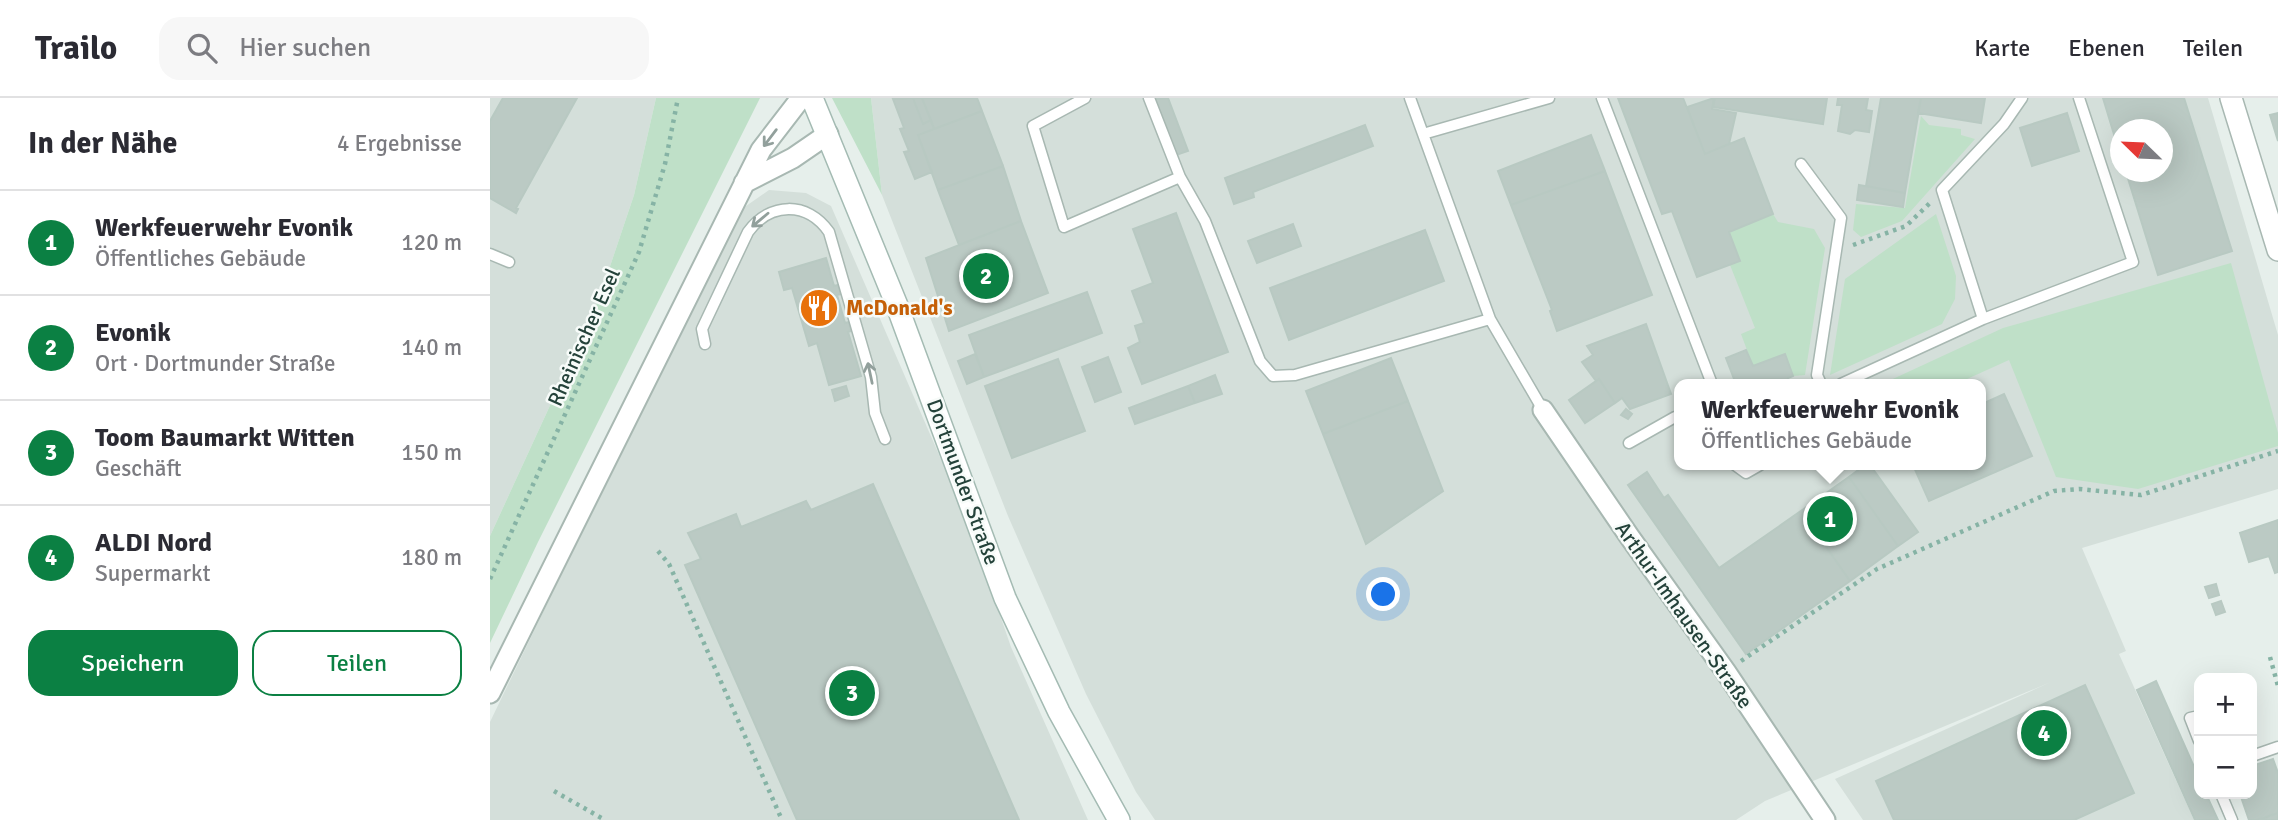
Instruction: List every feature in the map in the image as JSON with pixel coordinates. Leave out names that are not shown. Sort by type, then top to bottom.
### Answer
[{"type":"main road","name":"Dortmunder Straße","points":[[813,98],[905,326],[1006,598],[1059,712],[1119,820]]},
{"type":"main road","points":[[2231,98],[2278,250]]},
{"type":"street","points":[[490,693],[761,150],[801,98]]},
{"type":"street","points":[[744,183],[793,158],[828,134]]},
{"type":"street","name":"Arthur-Imhausen-Straße","points":[[1543,410],[1726,672],[1825,820]]},
{"type":"lane","points":[[1085,98],[1033,126],[1064,227],[1180,177]]},
{"type":"lane","points":[[1149,98],[1180,177],[1205,220],[1260,361],[1273,376],[1295,375],[1490,319]]},
{"type":"lane","points":[[1410,98],[1490,319],[1543,410]]},
{"type":"lane","points":[[1423,134],[1549,98]]},
{"type":"lane","points":[[1602,98],[1710,379]]},
{"type":"lane","points":[[1983,319],[1942,190],[2004,124],[2022,98]]},
{"type":"lane","points":[[1852,379],[1983,319],[2133,262],[2079,98]]},
{"type":"lane","points":[[1801,164],[1841,218],[1817,374],[1819,379]]},
{"type":"lane","points":[[705,344],[702,330],[754,224],[762,216],[781,210],[793,209],[813,215],[821,220],[830,232],[872,377],[875,413],[885,439]]},
{"type":"lane","points":[[490,254],[509,262]]},
{"type":"lane","points":[[1629,443],[1674,418]]},
{"type":"lane","points":[[2257,754],[2278,747]]},
{"type":"lane","points":[[2223,799],[2232,820]]},
{"type":"path","name":"Rheinischer Esel","points":[[490,579],[639,252],[665,164],[678,98]]},
{"type":"path","points":[[1836,251],[1906,226],[1942,190]]},
{"type":"path","points":[[1726,672],[1877,569],[2054,491],[2079,489],[2141,495],[2278,451]]},
{"type":"path","points":[[658,551],[669,564],[782,820]]},
{"type":"path","points":[[2270,657],[2278,686]]},
{"type":"path","points":[[554,791],[605,820]]},
{"type":"shaded area","points":[[490,98],[656,98],[634,195],[599,299],[490,536]]},
{"type":"shaded area","points":[[871,98],[2208,98],[2278,335],[2278,489],[2082,548],[2126,651],[2119,654],[2194,820],[1863,820],[1835,779],[2051,682],[1765,801],[1736,820],[1155,820],[1136,792],[1086,694],[1008,516],[882,195]]},
{"type":"shaded area","points":[[769,190],[806,193],[831,206],[966,517],[1011,647],[1088,820],[490,820],[490,722],[736,213]]},
{"type":"green space","points":[[656,98],[760,98],[490,643],[490,536],[599,299],[634,195]]},
{"type":"green space","points":[[832,98],[871,98],[882,195]]},
{"type":"green space","points":[[1921,116],[1929,125],[1961,129],[1961,135],[1975,139],[1902,221],[1861,237],[1853,230],[1856,204],[1905,208]]},
{"type":"green space","points":[[1773,214],[1778,222],[1814,229],[1825,248],[1805,375],[1793,376],[1785,354],[1753,366],[1741,334],[1755,328],[1730,265],[1729,232]]},
{"type":"green space","points":[[1936,214],[1956,276],[1955,299],[1942,324],[1830,375],[1845,279]]},
{"type":"green space","points":[[2231,263],[2278,433],[2278,446],[2138,489],[2056,477],[2009,360],[1967,379],[1893,379],[2003,328]]},
{"type":"building","points":[[503,98],[577,98],[516,208],[516,213],[490,198],[490,121]]},
{"type":"building","points":[[913,98],[923,124],[931,120],[934,129],[918,135],[932,172],[915,179],[904,152],[909,151],[900,129],[904,128],[893,99]]},
{"type":"building","points":[[913,98],[922,98],[931,120],[923,124]]},
{"type":"building","points":[[922,98],[977,98],[982,111],[934,129]]},
{"type":"building","points":[[1168,98],[1188,151],[1176,155],[1155,99]]},
{"type":"building","points":[[1618,98],[1683,98],[1705,154],[1744,138],[1773,214],[1729,232],[1740,261],[1697,277],[1672,211],[1662,214]]},
{"type":"building","points":[[1714,98],[1712,109],[1736,113],[1729,144],[1705,154],[1687,107]]},
{"type":"building","points":[[1715,98],[1827,98],[1823,124],[1713,107]]},
{"type":"building","points":[[1838,98],[1868,98],[1866,110],[1872,111],[1869,132],[1855,130],[1850,134],[1838,131],[1842,105],[1837,105]]},
{"type":"building","points":[[1881,98],[1921,98],[1905,193],[1866,186]]},
{"type":"building","points":[[1921,98],[1985,98],[1981,123],[1918,113]]},
{"type":"building","points":[[2103,98],[2184,98],[2232,251],[2158,275],[2129,182],[2173,182],[2173,119],[2110,121]]},
{"type":"building","points":[[982,111],[1003,166],[938,190],[918,135]]},
{"type":"building","points":[[2067,113],[2079,151],[2032,166],[2020,128]]},
{"type":"building","points":[[2278,113],[2278,141],[2270,115]]},
{"type":"building","points":[[1365,125],[1373,146],[1253,192],[1254,197],[1234,204],[1225,178]]},
{"type":"building","points":[[1591,135],[1605,171],[1511,205],[1498,171]]},
{"type":"building","points":[[1003,166],[1021,221],[959,245],[938,190]]},
{"type":"building","points":[[1605,171],[1652,295],[1557,331],[1550,311],[1552,310],[1511,205]]},
{"type":"building","points":[[1859,185],[1905,193],[1903,207],[1857,200]]},
{"type":"building","points":[[1176,213],[1228,352],[1142,384],[1128,348],[1140,342],[1135,326],[1144,323],[1132,291],[1153,283],[1133,229]]},
{"type":"building","points":[[1021,221],[1048,293],[949,331],[926,258]]},
{"type":"building","points":[[1293,224],[1301,246],[1257,263],[1248,241]]},
{"type":"building","points":[[1425,230],[1444,281],[1289,340],[1270,288]]},
{"type":"building","name":"McDonald's","points":[[826,258],[834,286],[838,285],[841,294],[837,295],[845,323],[849,322],[851,331],[848,332],[861,376],[829,385],[817,343],[809,346],[792,288],[784,290],[779,272]]},
{"type":"building","points":[[1087,292],[1102,333],[984,377],[969,335]]},
{"type":"building","points":[[1646,324],[1671,394],[1630,409],[1622,398],[1615,403],[1599,379],[1596,381],[1582,362],[1593,355],[1587,346]]},
{"type":"building","points":[[1746,350],[1753,366],[1785,354],[1793,376],[1788,379],[1734,379],[1726,358]]},
{"type":"building","points":[[975,354],[984,377],[967,384],[958,361]]},
{"type":"building","points":[[1108,357],[1121,392],[1095,402],[1082,367]]},
{"type":"building","points":[[1391,358],[1408,401],[1323,434],[1306,391]]},
{"type":"building","points":[[1058,359],[1085,431],[1012,458],[985,386]]},
{"type":"building","points":[[1215,375],[1222,394],[1195,403],[1188,386]]},
{"type":"building","points":[[1599,379],[1615,403],[1585,423],[1569,400]]},
{"type":"building","points":[[846,386],[849,396],[835,401],[832,390]]},
{"type":"building","points":[[1188,386],[1195,403],[1135,424],[1129,408]]},
{"type":"building","points":[[2004,394],[2032,456],[1929,501],[1915,470],[1986,470],[1986,402]]},
{"type":"building","points":[[1408,401],[1443,491],[1366,544],[1323,434]]},
{"type":"building","points":[[1626,409],[1632,414],[1628,419],[1621,415]]},
{"type":"building","points":[[1858,470],[1874,470],[1918,532],[1898,546],[1849,477]]},
{"type":"building","points":[[1647,472],[1664,498],[1668,495],[1719,568],[1801,511],[1850,581],[1746,654],[1628,485]]},
{"type":"building","points":[[1849,477],[1898,546],[1850,581],[1801,511]]},
{"type":"building","points":[[873,484],[1019,820],[797,820],[685,565],[701,559],[688,533],[736,514],[741,527],[806,501],[811,510]]},
{"type":"building","points":[[2278,520],[2278,572],[2275,573],[2269,556],[2249,562],[2240,533]]},
{"type":"building","points":[[2216,584],[2219,595],[2209,598],[2205,587]]},
{"type":"building","points":[[2221,601],[2225,612],[2216,615],[2212,604]]},
{"type":"building","points":[[2156,681],[2194,767],[2194,799],[2208,799],[2218,820],[2195,820],[2137,690]]},
{"type":"building","points":[[2085,685],[2134,793],[2074,820],[1894,820],[1876,781]]},
{"type":"building","points":[[2273,759],[2278,773],[2278,813],[2258,820],[2249,820],[2242,799],[2257,799],[2257,764]]},
{"type":"building","points":[[2278,813],[2278,820],[2258,820]]},
{"type":"place","name":"Evonik","points":[[986,276]]},
{"type":"place","name":"McDonald's","points":[[819,308]]},
{"type":"place","name":"Werkfeuerwehr Evonik","points":[[1830,519]]},
{"type":"place","name":"Toom Baumarkt Witten","points":[[852,693]]},
{"type":"place","name":"ALDI Nord","points":[[2044,733]]}]
